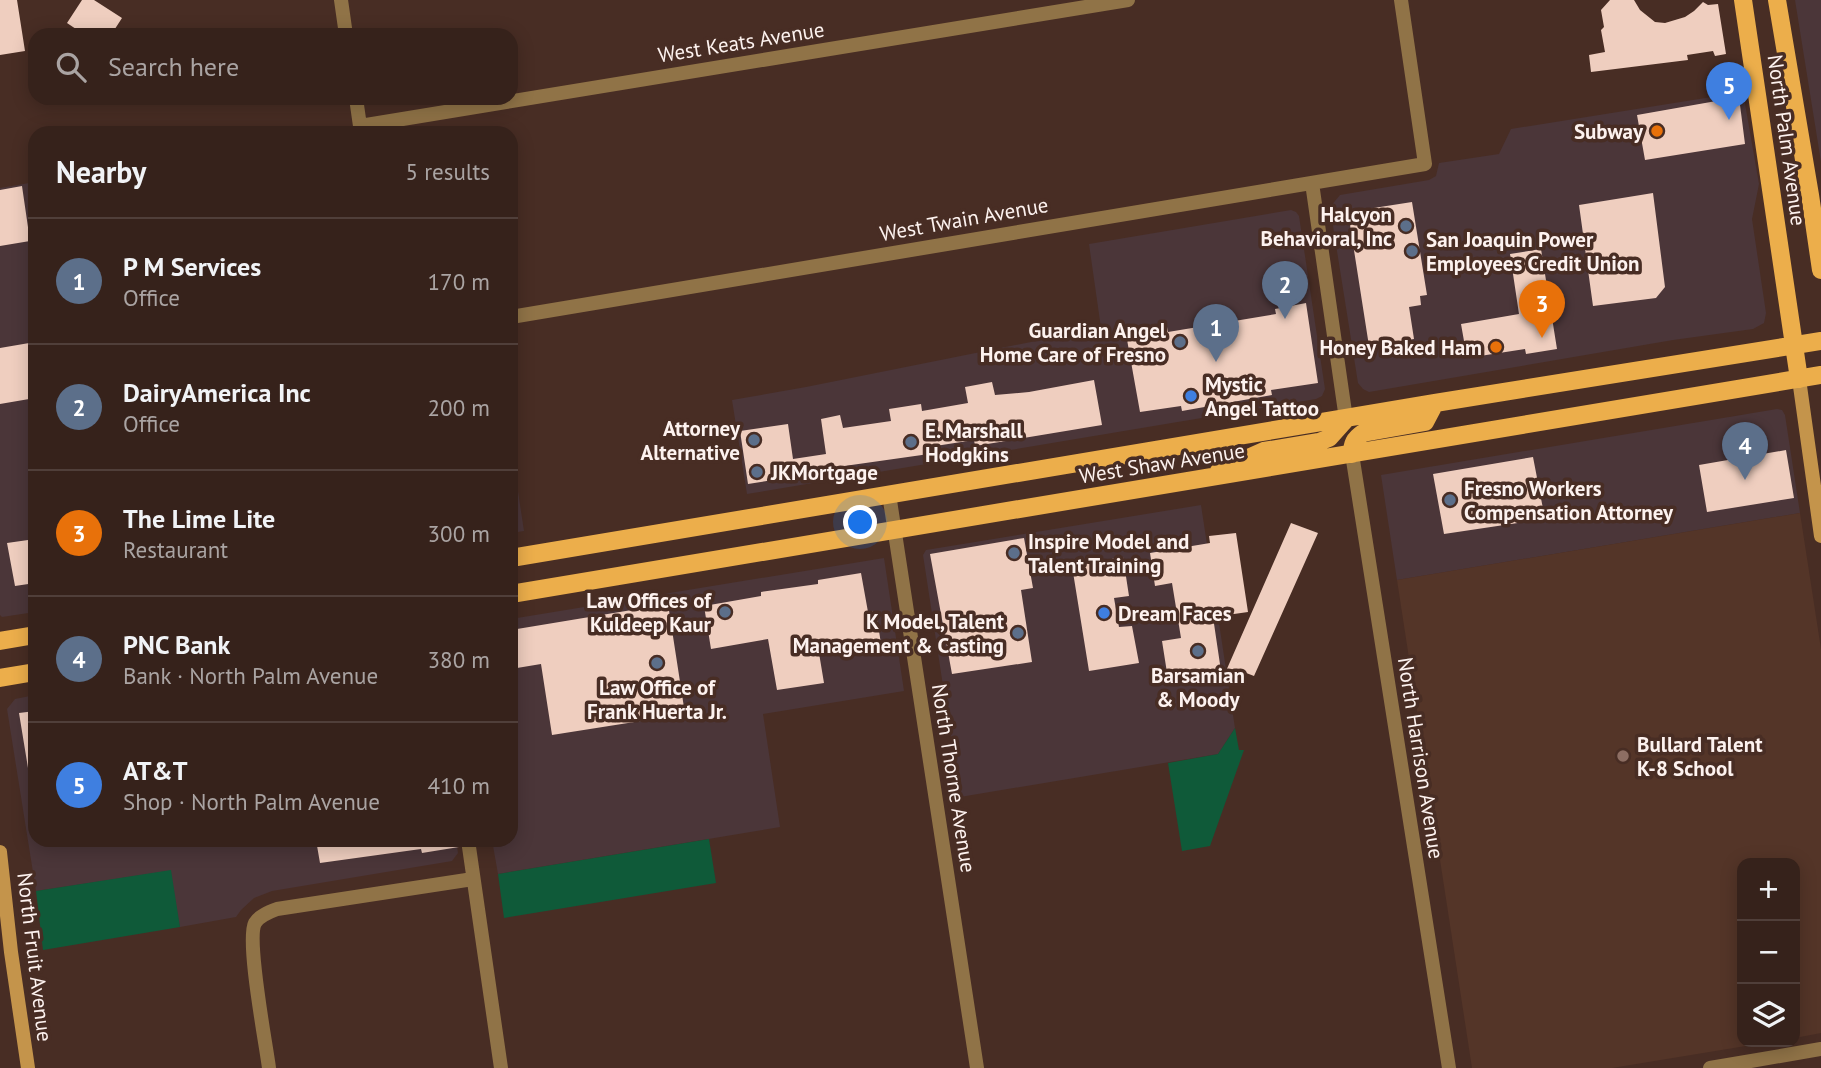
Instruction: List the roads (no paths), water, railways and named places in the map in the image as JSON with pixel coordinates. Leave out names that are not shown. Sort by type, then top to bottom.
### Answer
[{"type":"main road","name":"North Palm Avenue","points":[[1743,0],[1799,379]]},
{"type":"main road","name":"North Palm Avenue","points":[[1777,0],[1821,270]]},
{"type":"main road","name":"West Shaw Avenue","points":[[518,557],[1821,341]]},
{"type":"main road","name":"West Shaw Avenue","points":[[518,593],[1821,375]]},
{"type":"main road","points":[[1352,454],[1356,438],[1363,433],[1425,422],[1435,403]]},
{"type":"main road","points":[[1200,480],[1264,451],[1329,438],[1346,419]]},
{"type":"main road","points":[[0,640],[28,636]]},
{"type":"main road","points":[[0,678],[28,673]]},
{"type":"street","points":[[341,0],[345,28]]},
{"type":"street","name":"West Keats Avenue","points":[[518,103],[1128,0]]},
{"type":"street","name":"West Twain Avenue","points":[[518,316],[1425,164],[1401,0]]},
{"type":"street","points":[[357,105],[360,126]]},
{"type":"street","name":"West Keats Avenue","points":[[385,126],[508,105]]},
{"type":"street","points":[[1312,183],[1346,419]]},
{"type":"street","name":"North Palm Avenue","points":[[1799,379],[1821,537]]},
{"type":"street","name":"North Harrison Avenue","points":[[1352,454],[1449,1068]]},
{"type":"street","name":"North Thorne Avenue","points":[[889,494],[977,1068]]},
{"type":"street","points":[[469,847],[502,1068]]},
{"type":"street","name":"North Fruit Avenue","points":[[0,852],[3,903],[28,1068]]},
{"type":"street","points":[[270,1068],[252,948],[255,923],[264,914],[277,909],[473,879]]},
{"type":"street","points":[[1710,1068],[1821,1049]]},
{"type":"place","name":"AT&T","points":[[1729,120]]},
{"type":"place","name":"Subway","points":[[1657,131]]},
{"type":"place","name":"Halcyon Behavioral, Inc","points":[[1406,226]]},
{"type":"place","name":"San Joaquin Power Employees Credit Union","points":[[1412,251]]},
{"type":"place","name":"DairyAmerica Inc","points":[[1285,319]]},
{"type":"place","name":"The Lime Lite","points":[[1542,338]]},
{"type":"place","name":"Guardian Angel Home Care of Fresno","points":[[1180,342]]},
{"type":"place","name":"Honey Baked Ham","points":[[1496,347]]},
{"type":"place","name":"P M Services","points":[[1216,362]]},
{"type":"place","name":"Mystic Angel Tattoo","points":[[1191,396]]},
{"type":"place","name":"Attorney Alternative","points":[[754,440]]},
{"type":"place","name":"E. Marshall Hodgkins","points":[[911,442]]},
{"type":"place","name":"JKMortgage","points":[[757,472]]},
{"type":"place","name":"PNC Bank","points":[[1745,480]]},
{"type":"place","name":"Fresno Workers Compensation Attorney","points":[[1450,500]]},
{"type":"place","name":"Inspire Model and Talent Training","points":[[1014,553]]},
{"type":"place","name":"Law Offices of Kuldeep Kaur","points":[[725,612]]},
{"type":"place","name":"Dream Faces","points":[[1104,613]]},
{"type":"place","name":"K Model, Talent Management & Casting","points":[[1018,633]]},
{"type":"place","name":"Barsamian & Moody","points":[[1198,651]]},
{"type":"place","name":"Law Office of Frank Huerta Jr.","points":[[657,663]]},
{"type":"place","name":"Bullard Talent K-8 School","points":[[1623,756]]}]
